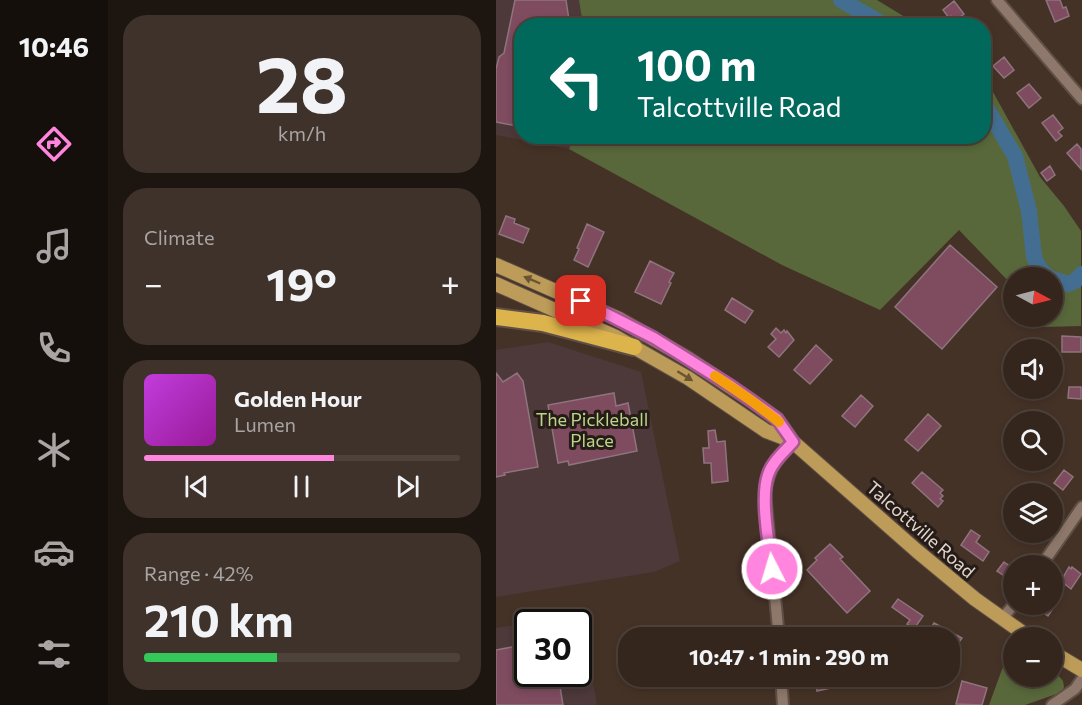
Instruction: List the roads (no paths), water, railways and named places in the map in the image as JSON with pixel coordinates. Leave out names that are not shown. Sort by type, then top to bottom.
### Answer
[{"type":"highway","points":[[496,317],[543,323],[634,347]]},
{"type":"main road","name":"Talcottville Road","points":[[496,265],[581,301],[658,341],[731,386],[777,419],[793,442],[951,580],[1014,627]]},
{"type":"main road","name":"Talcottville Road","points":[[496,284],[563,312],[634,347],[688,378],[766,431],[793,442]]},
{"type":"main road","points":[[563,312],[581,301]]},
{"type":"main road","points":[[1063,659],[1081,670]]},
{"type":"street","points":[[997,0],[1081,99]]},
{"type":"street","points":[[778,627],[765,493],[768,474],[778,458],[793,442]]},
{"type":"street","points":[[1048,555],[1081,507]]},
{"type":"street","points":[[1002,619],[1005,615]]},
{"type":"street","points":[[1052,705],[1075,689],[1081,679]]},
{"type":"street","points":[[782,687],[783,705]]},
{"type":"waterway","points":[[841,0],[872,18]]},
{"type":"waterway","points":[[991,116],[1015,156],[1029,211],[1034,257],[1039,267]]},
{"type":"waterway","points":[[1063,282],[1068,284],[1075,281],[1082,274]]},
{"type":"park label","name":"The Pickleball Place","points":[[592,429]]}]
